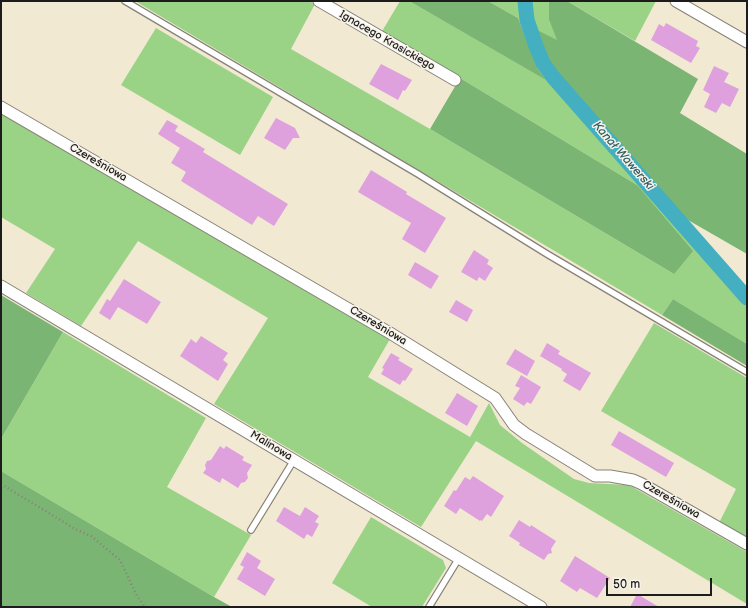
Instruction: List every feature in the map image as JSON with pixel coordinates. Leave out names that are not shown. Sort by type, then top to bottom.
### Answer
[{"type":"street","name":"Ignacego Krasickiego","points":[[319,1],[455,80]]},
{"type":"street","points":[[676,1],[747,42]]},
{"type":"street","name":"Czereśniowa","points":[[1,107],[384,329],[495,398],[514,425],[526,434],[595,476],[610,476],[633,480],[642,484],[747,544]]},
{"type":"street","name":"Malinowa","points":[[1,286],[541,607]]},
{"type":"lane","points":[[125,1],[418,174],[547,254],[747,372]]},
{"type":"lane","points":[[251,530],[294,460]]},
{"type":"lane","points":[[429,607],[459,558]]},
{"type":"path","points":[[1,484],[75,529],[92,536],[120,560],[137,596],[145,607]]},
{"type":"green space","points":[[135,1],[309,1],[315,4],[291,49],[430,129],[674,274],[637,185],[460,78],[381,33],[400,1],[409,1],[545,79],[538,69],[518,18],[488,1],[549,1],[549,20],[558,41],[533,29],[547,62],[747,291],[747,344],[673,299],[662,315]]},
{"type":"green space","points":[[409,1],[488,1],[518,18],[538,69],[546,80]]},
{"type":"green space","points":[[549,1],[567,1],[698,79],[680,113],[747,154],[747,254],[681,216],[547,62],[533,28],[557,40],[549,20]]},
{"type":"green space","points":[[567,1],[656,1],[635,41]]},
{"type":"green space","points":[[156,28],[273,97],[240,155],[121,85]]},
{"type":"green space","points":[[460,78],[637,185],[693,251],[674,274],[430,129]]},
{"type":"green space","points":[[1,113],[390,339],[368,377],[470,437],[489,403],[500,425],[522,443],[574,479],[589,483],[629,485],[747,552],[747,604],[476,441],[421,527],[214,404],[268,318],[138,241],[81,326],[26,293],[55,249],[1,217]]},
{"type":"green space","points":[[1,295],[63,332],[1,439]]},
{"type":"green space","points":[[673,299],[747,344],[747,366],[662,315]]},
{"type":"green space","points":[[654,323],[747,378],[747,539],[719,523],[736,489],[601,411]]},
{"type":"green space","points":[[63,332],[206,418],[167,487],[251,535],[214,597],[1,471],[1,439]]},
{"type":"green space","points":[[1,471],[214,597],[232,607],[1,607]]},
{"type":"green space","points":[[371,517],[443,560],[446,568],[422,607],[372,607],[332,583]]},
{"type":"building","points":[[666,23],[698,41],[696,46],[700,48],[691,63],[651,40],[659,24],[664,27]]},
{"type":"building","points":[[381,64],[412,80],[405,91],[403,90],[398,100],[369,84]]},
{"type":"building","points":[[714,66],[729,73],[724,82],[739,89],[730,107],[722,103],[716,113],[704,107],[710,94],[703,90]]},
{"type":"building","points":[[276,118],[295,128],[300,138],[293,138],[285,150],[264,138]]},
{"type":"building","points":[[167,120],[178,126],[175,131],[205,149],[203,152],[288,204],[274,226],[258,216],[252,225],[181,181],[186,172],[171,163],[180,148],[158,134]]},
{"type":"building","points":[[371,170],[407,192],[406,194],[446,218],[425,253],[402,239],[411,223],[358,192]]},
{"type":"building","points":[[474,250],[489,260],[487,264],[493,268],[485,281],[479,277],[477,281],[461,272]]},
{"type":"building","points":[[415,262],[439,276],[431,289],[408,275]]},
{"type":"building","points":[[124,279],[161,302],[147,324],[118,307],[110,320],[99,313],[107,299],[110,301]]},
{"type":"building","points":[[456,300],[473,310],[467,322],[449,312]]},
{"type":"building","points":[[201,336],[228,353],[223,360],[228,364],[218,381],[180,356],[191,339],[196,343]]},
{"type":"building","points":[[547,343],[560,351],[558,354],[591,373],[580,391],[563,381],[567,374],[561,370],[562,369],[540,356]]},
{"type":"building","points":[[515,349],[535,361],[527,376],[506,364]]},
{"type":"building","points":[[391,353],[400,358],[398,360],[413,369],[405,381],[403,380],[400,385],[381,374],[384,369],[382,368]]},
{"type":"building","points":[[521,375],[541,387],[531,404],[527,402],[524,406],[513,399],[520,388],[515,386]]},
{"type":"building","points":[[457,393],[478,406],[467,426],[445,413]]},
{"type":"building","points":[[619,431],[674,463],[666,477],[611,445]]},
{"type":"building","points":[[220,446],[224,449],[226,446],[244,457],[242,460],[252,465],[247,473],[248,478],[245,482],[241,483],[238,488],[222,478],[220,483],[203,473],[206,469],[205,465],[207,461],[211,460]]},
{"type":"building","points":[[473,476],[504,496],[491,517],[487,514],[482,521],[460,508],[456,514],[444,506],[454,490],[456,491],[465,477],[470,480]]},
{"type":"building","points":[[284,507],[300,516],[305,507],[319,516],[315,522],[319,524],[312,537],[307,534],[304,539],[276,521]]},
{"type":"building","points":[[519,520],[530,527],[531,525],[556,541],[551,549],[552,553],[548,554],[544,560],[519,545],[520,543],[509,536]]},
{"type":"building","points":[[247,552],[261,561],[257,568],[275,579],[265,596],[237,579],[244,567],[240,565]]},
{"type":"building","points":[[575,556],[610,578],[597,598],[580,588],[577,592],[560,581]]},
{"type":"building","points":[[637,594],[659,607],[630,607]]},
{"type":"waterway","name":"Kanał Wawerski","points":[[525,1],[527,20],[536,46],[543,63],[553,77],[747,298]]}]
